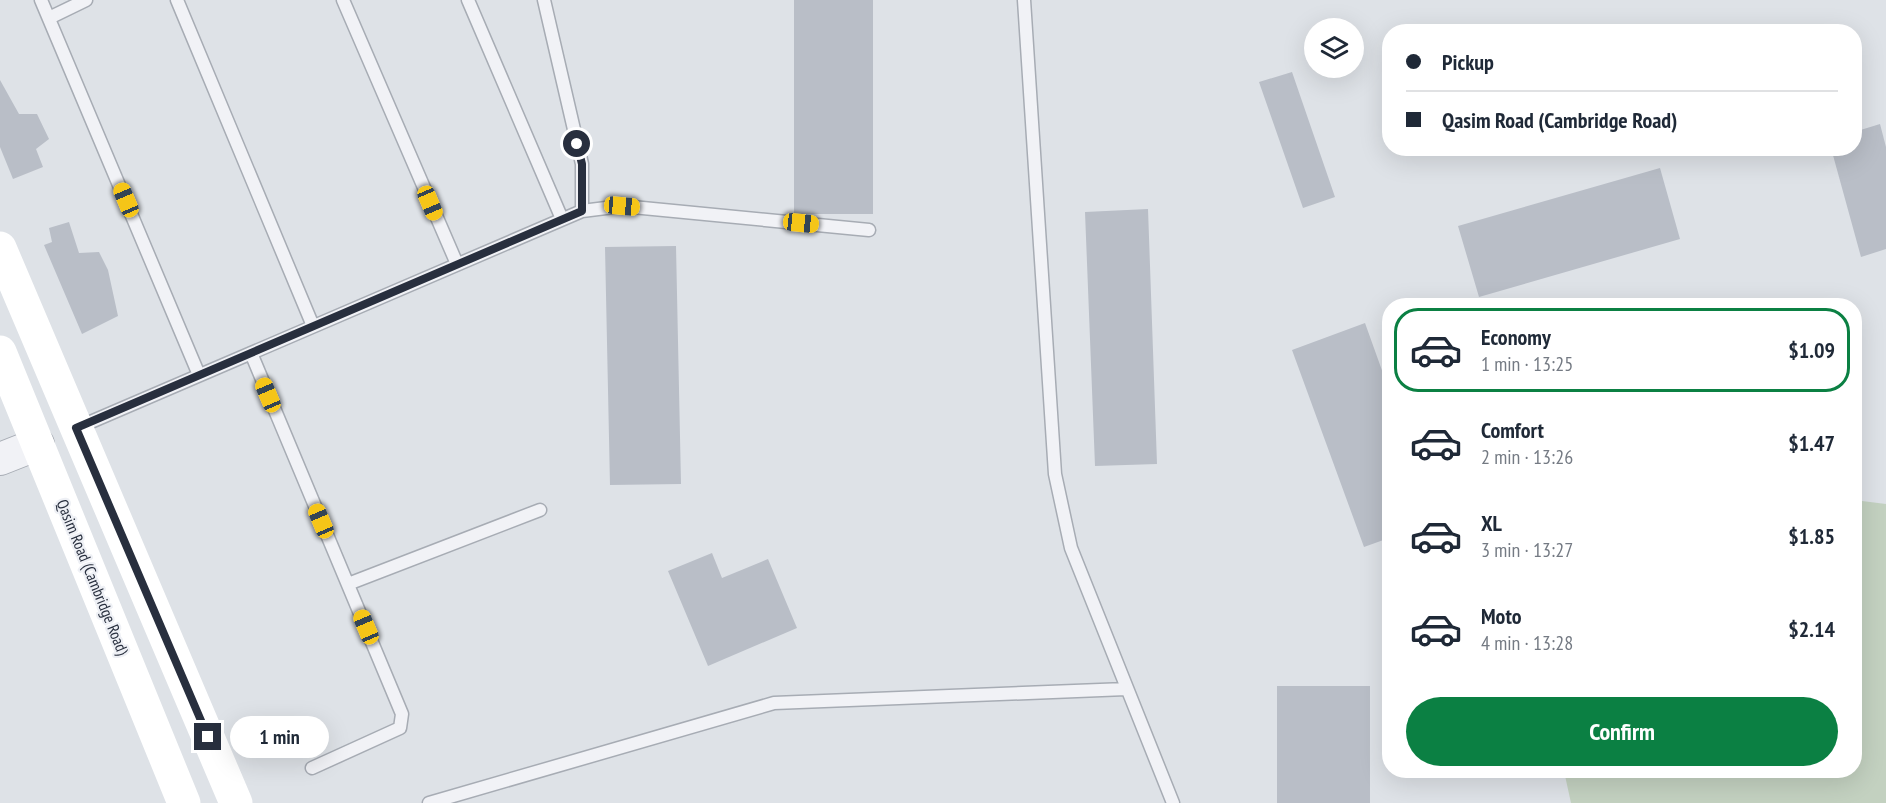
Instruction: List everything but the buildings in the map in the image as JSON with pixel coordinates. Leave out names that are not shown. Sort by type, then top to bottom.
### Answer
[{"type":"main road","points":[[0,248],[236,803]]},
{"type":"main road","name":"Qasim Road (Cambridge Road)","points":[[0,352],[184,803]]},
{"type":"street","points":[[0,459],[38,444]]},
{"type":"lane","points":[[41,0],[199,375]]},
{"type":"lane","points":[[49,18],[87,0]]},
{"type":"lane","points":[[177,0],[313,326]]},
{"type":"lane","points":[[342,0],[457,264]]},
{"type":"lane","points":[[468,0],[562,219]]},
{"type":"lane","points":[[544,0],[582,164],[582,211]]},
{"type":"lane","points":[[1024,0],[1055,474],[1071,548],[1173,803]]},
{"type":"lane","points":[[76,428],[582,211],[622,206],[869,230]]},
{"type":"lane","points":[[251,353],[402,714],[400,728],[312,768]]},
{"type":"lane","points":[[348,584],[540,510]]},
{"type":"lane","points":[[429,803],[774,703],[1126,689]]},
{"type":"green space","points":[[1862,501],[1886,504],[1886,803],[1571,803],[1566,778],[1862,778]]},
{"type":"route","points":[[208,737],[76,428],[582,211],[582,164],[577,144]]}]
